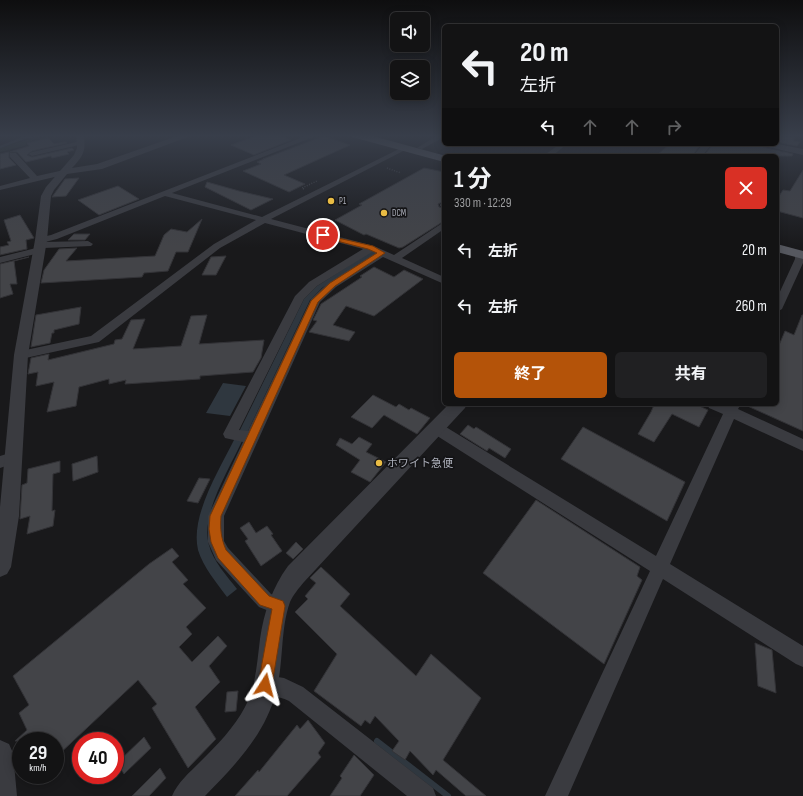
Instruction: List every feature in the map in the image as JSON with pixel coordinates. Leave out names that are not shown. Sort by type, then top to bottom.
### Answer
[{"type":"main road","points":[[779,242],[802,252]]},
{"type":"main road","points":[[779,248],[802,252]]},
{"type":"street","points":[[29,172],[35,179]]},
{"type":"street","points":[[0,188],[63,172]]},
{"type":"street","points":[[0,567],[9,516],[7,460],[21,355],[40,245],[47,193],[64,172]]},
{"type":"street","points":[[0,260],[40,245],[54,237],[221,172]]},
{"type":"street","points":[[21,355],[95,338],[212,249],[263,220],[357,172]]},
{"type":"street","points":[[165,194],[376,250],[442,280]]},
{"type":"street","points":[[395,259],[442,226]]},
{"type":"street","points":[[40,245],[88,244]]},
{"type":"street","points":[[251,437],[230,434],[299,298],[313,284],[376,250]]},
{"type":"street","points":[[279,606],[265,600],[222,554],[216,542],[214,529],[216,516],[251,437],[315,301],[332,285],[376,250]]},
{"type":"street","points":[[779,305],[802,252]]},
{"type":"street","points":[[198,791],[243,734],[260,704],[265,685],[279,606],[287,586],[296,574],[457,406]]},
{"type":"street","points":[[556,796],[732,408],[803,445]]},
{"type":"street","points":[[436,428],[803,657]]},
{"type":"street","points":[[265,685],[284,688],[296,694],[425,796]]},
{"type":"street","points":[[0,753],[3,796]]},
{"type":"path","points":[[304,189],[302,188],[317,181]]},
{"type":"shaded area","points":[[372,251],[376,253],[322,288],[310,300],[247,433],[239,432],[304,299],[317,286]]},
{"type":"shaded area","points":[[223,383],[246,386],[230,416],[206,413]]},
{"type":"shaded area","points":[[235,438],[243,439],[212,505],[207,533],[209,545],[214,557],[237,589],[227,597],[203,563],[198,550],[197,536],[198,522],[202,507]]},
{"type":"building","points":[[246,172],[290,172],[284,175],[305,184],[289,192]]},
{"type":"building","points":[[417,172],[442,172],[442,203],[438,204],[439,207],[442,208],[442,222],[403,247],[399,248],[366,234],[364,235],[335,220],[362,205],[359,204]]},
{"type":"building","points":[[803,172],[803,218],[779,212],[779,196],[783,190],[790,191]]},
{"type":"building","points":[[79,178],[66,196],[52,197],[65,179]]},
{"type":"building","points":[[207,182],[273,199],[251,210],[205,187]]},
{"type":"building","points":[[118,186],[139,199],[99,215],[78,200]]},
{"type":"building","points":[[20,215],[34,238],[26,240],[27,249],[0,255],[0,247],[9,245],[7,242],[11,241],[4,220]]},
{"type":"building","points":[[202,219],[188,252],[176,252],[168,271],[144,273],[142,277],[41,283],[44,270],[59,249],[77,248],[66,261],[155,256],[164,235],[171,229],[187,232]]},
{"type":"building","points":[[74,234],[90,234],[85,240],[68,240]]},
{"type":"building","points":[[226,256],[216,275],[202,275],[211,257]]},
{"type":"building","points":[[29,257],[14,261],[17,284],[10,284],[13,294],[0,298],[0,264]]},
{"type":"building","points":[[374,267],[394,277],[404,270],[423,279],[374,316],[346,306],[333,325],[355,332],[349,341],[309,332],[317,321],[313,320],[321,304],[362,277],[360,276]]},
{"type":"building","points":[[81,307],[79,324],[54,330],[50,343],[31,347],[36,315]]},
{"type":"building","points":[[207,315],[199,344],[264,340],[261,358],[253,372],[200,376],[200,379],[125,384],[126,380],[109,384],[109,379],[79,387],[76,406],[47,412],[54,382],[36,386],[38,372],[28,374],[31,358],[49,354],[48,360],[114,344],[115,340],[122,339],[131,320],[145,319],[133,349],[181,346],[191,316]]},
{"type":"building","points":[[803,315],[803,431],[747,406],[779,406],[779,345],[785,331],[794,335]]},
{"type":"building","points":[[373,395],[396,407],[399,404],[409,410],[411,408],[430,418],[417,434],[384,415],[372,428],[351,417]]},
{"type":"building","points":[[654,406],[699,406],[708,410],[699,427],[672,414],[654,442],[638,434]]},
{"type":"building","points":[[468,425],[474,429],[476,427],[511,449],[505,458],[489,448],[487,451],[460,434]]},
{"type":"building","points":[[583,427],[685,482],[667,521],[561,459]]},
{"type":"building","points":[[359,437],[372,444],[366,452],[386,462],[370,482],[351,472],[360,460],[336,445],[340,438],[352,444]]},
{"type":"building","points":[[97,456],[98,472],[73,481],[72,464]]},
{"type":"building","points":[[60,461],[60,472],[53,474],[52,511],[55,510],[53,526],[27,534],[30,516],[20,519],[22,485],[27,483],[28,469]]},
{"type":"building","points":[[199,478],[210,479],[198,503],[187,501]]},
{"type":"building","points":[[536,500],[640,567],[637,576],[642,580],[604,664],[483,573]]},
{"type":"building","points":[[249,522],[256,533],[267,526],[273,534],[271,535],[282,551],[261,566],[245,541],[248,539],[240,528]]},
{"type":"building","points":[[296,542],[303,549],[293,559],[286,553]]},
{"type":"building","points":[[172,548],[179,556],[172,562],[188,580],[183,584],[206,608],[186,627],[192,634],[179,647],[192,662],[218,636],[227,646],[209,666],[220,682],[195,707],[216,739],[188,768],[152,708],[157,704],[138,680],[83,732],[72,732],[72,742],[64,750],[64,732],[25,732],[27,730],[19,713],[29,705],[13,676],[149,564]]},
{"type":"building","points":[[321,567],[350,594],[340,606],[416,676],[431,654],[481,698],[443,760],[486,796],[466,796],[436,770],[433,775],[410,751],[405,760],[392,751],[399,741],[375,716],[370,724],[365,720],[361,726],[314,691],[337,654],[295,612],[308,599],[305,596],[316,583],[310,578]]},
{"type":"building","points":[[755,643],[772,650],[776,693],[758,686]]},
{"type":"building","points":[[238,691],[236,711],[225,712],[227,692]]},
{"type":"building","points":[[308,720],[325,743],[318,753],[321,757],[287,796],[235,796],[258,770],[259,772],[297,725],[300,729]]},
{"type":"building","points":[[144,737],[151,748],[124,774],[124,756]]},
{"type":"building","points":[[354,755],[374,775],[360,796],[330,796],[342,778],[340,776]]},
{"type":"building","points":[[160,768],[166,778],[149,796],[132,796]]},
{"type":"waterway","points":[[377,741],[448,796]]},
{"type":"place","name":"P1","points":[[331,201]]},
{"type":"place","name":"DCM","points":[[384,213]]},
{"type":"place","name":"ホワイト急便","points":[[379,463]]},
{"type":"route","points":[[265,685],[276,616],[279,606],[265,600],[222,554],[216,542],[214,529],[216,516],[221,503],[311,307],[320,295],[332,285],[382,253],[371,248],[323,235]]}]
